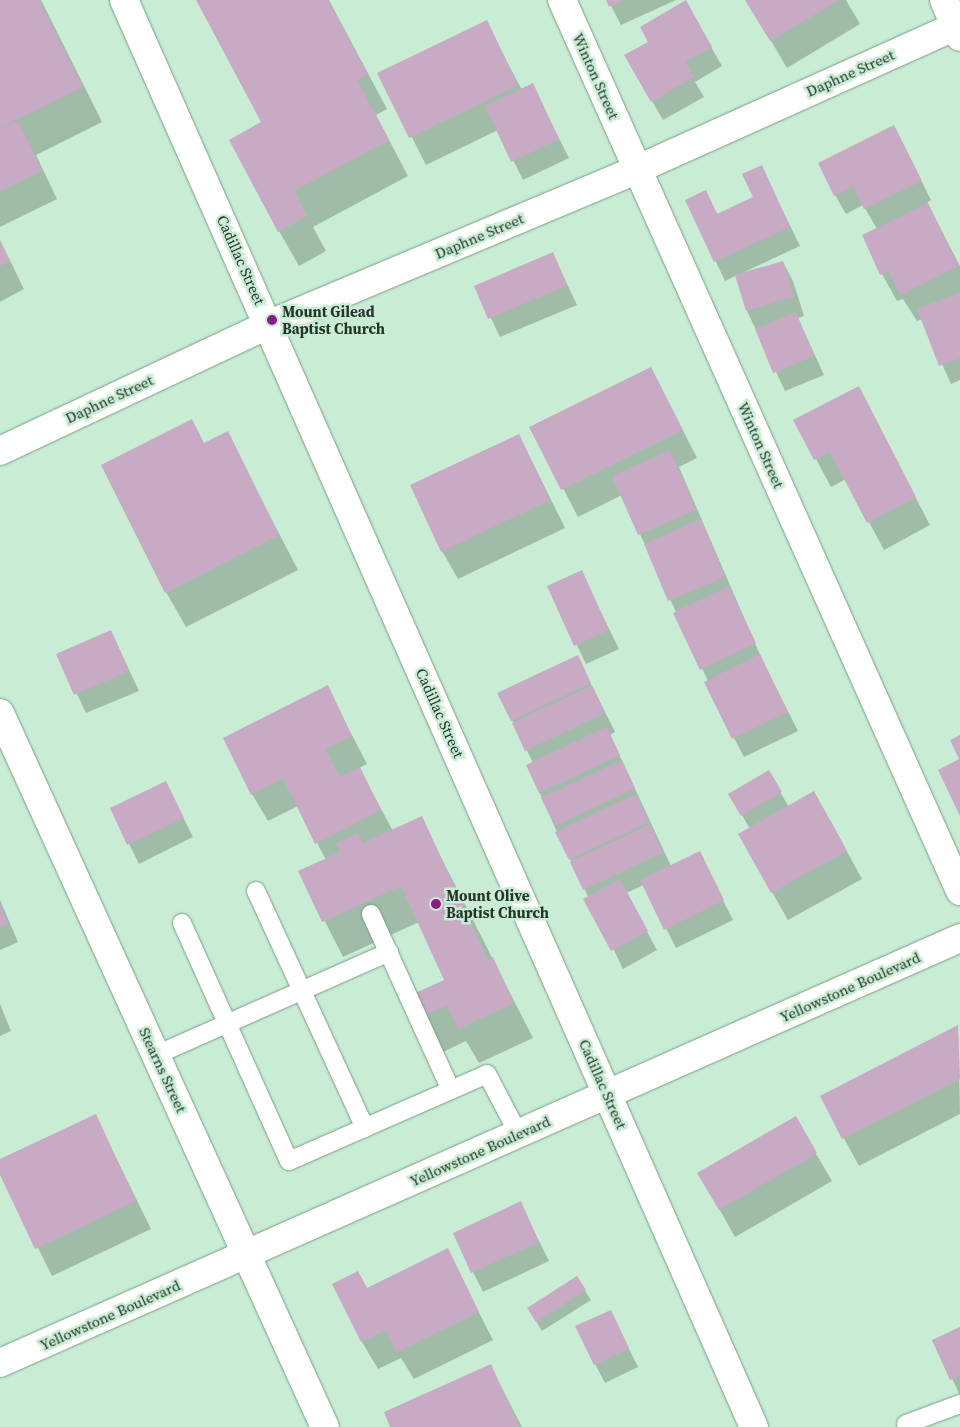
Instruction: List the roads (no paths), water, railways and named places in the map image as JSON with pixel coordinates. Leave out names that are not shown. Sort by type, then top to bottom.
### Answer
[{"type":"street","name":"Cadillac Street","points":[[124,0],[270,324],[754,1427]]},
{"type":"street","name":"Winton Street","points":[[562,0],[960,891]]},
{"type":"street","points":[[944,0],[958,29]]},
{"type":"street","name":"Daphne Street","points":[[0,451],[270,324],[638,169],[958,29]]},
{"type":"street","name":"Stearns Street","points":[[0,713],[325,1427]]},
{"type":"street","name":"Yellowstone Boulevard","points":[[0,1363],[518,1133],[608,1096],[960,938]]},
{"type":"lane","points":[[256,890],[365,1128]]},
{"type":"lane","points":[[371,914],[451,1090]]},
{"type":"lane","points":[[182,923],[289,1161],[487,1074],[518,1133]]},
{"type":"lane","points":[[156,1055],[388,952]]},
{"type":"lane","points":[[906,1424],[960,1404]]},
{"type":"place","name":"Mount Gilead Baptist Church","points":[[272,320]]},
{"type":"place","name":"Mount Olive Baptist Church","points":[[436,904]]}]
